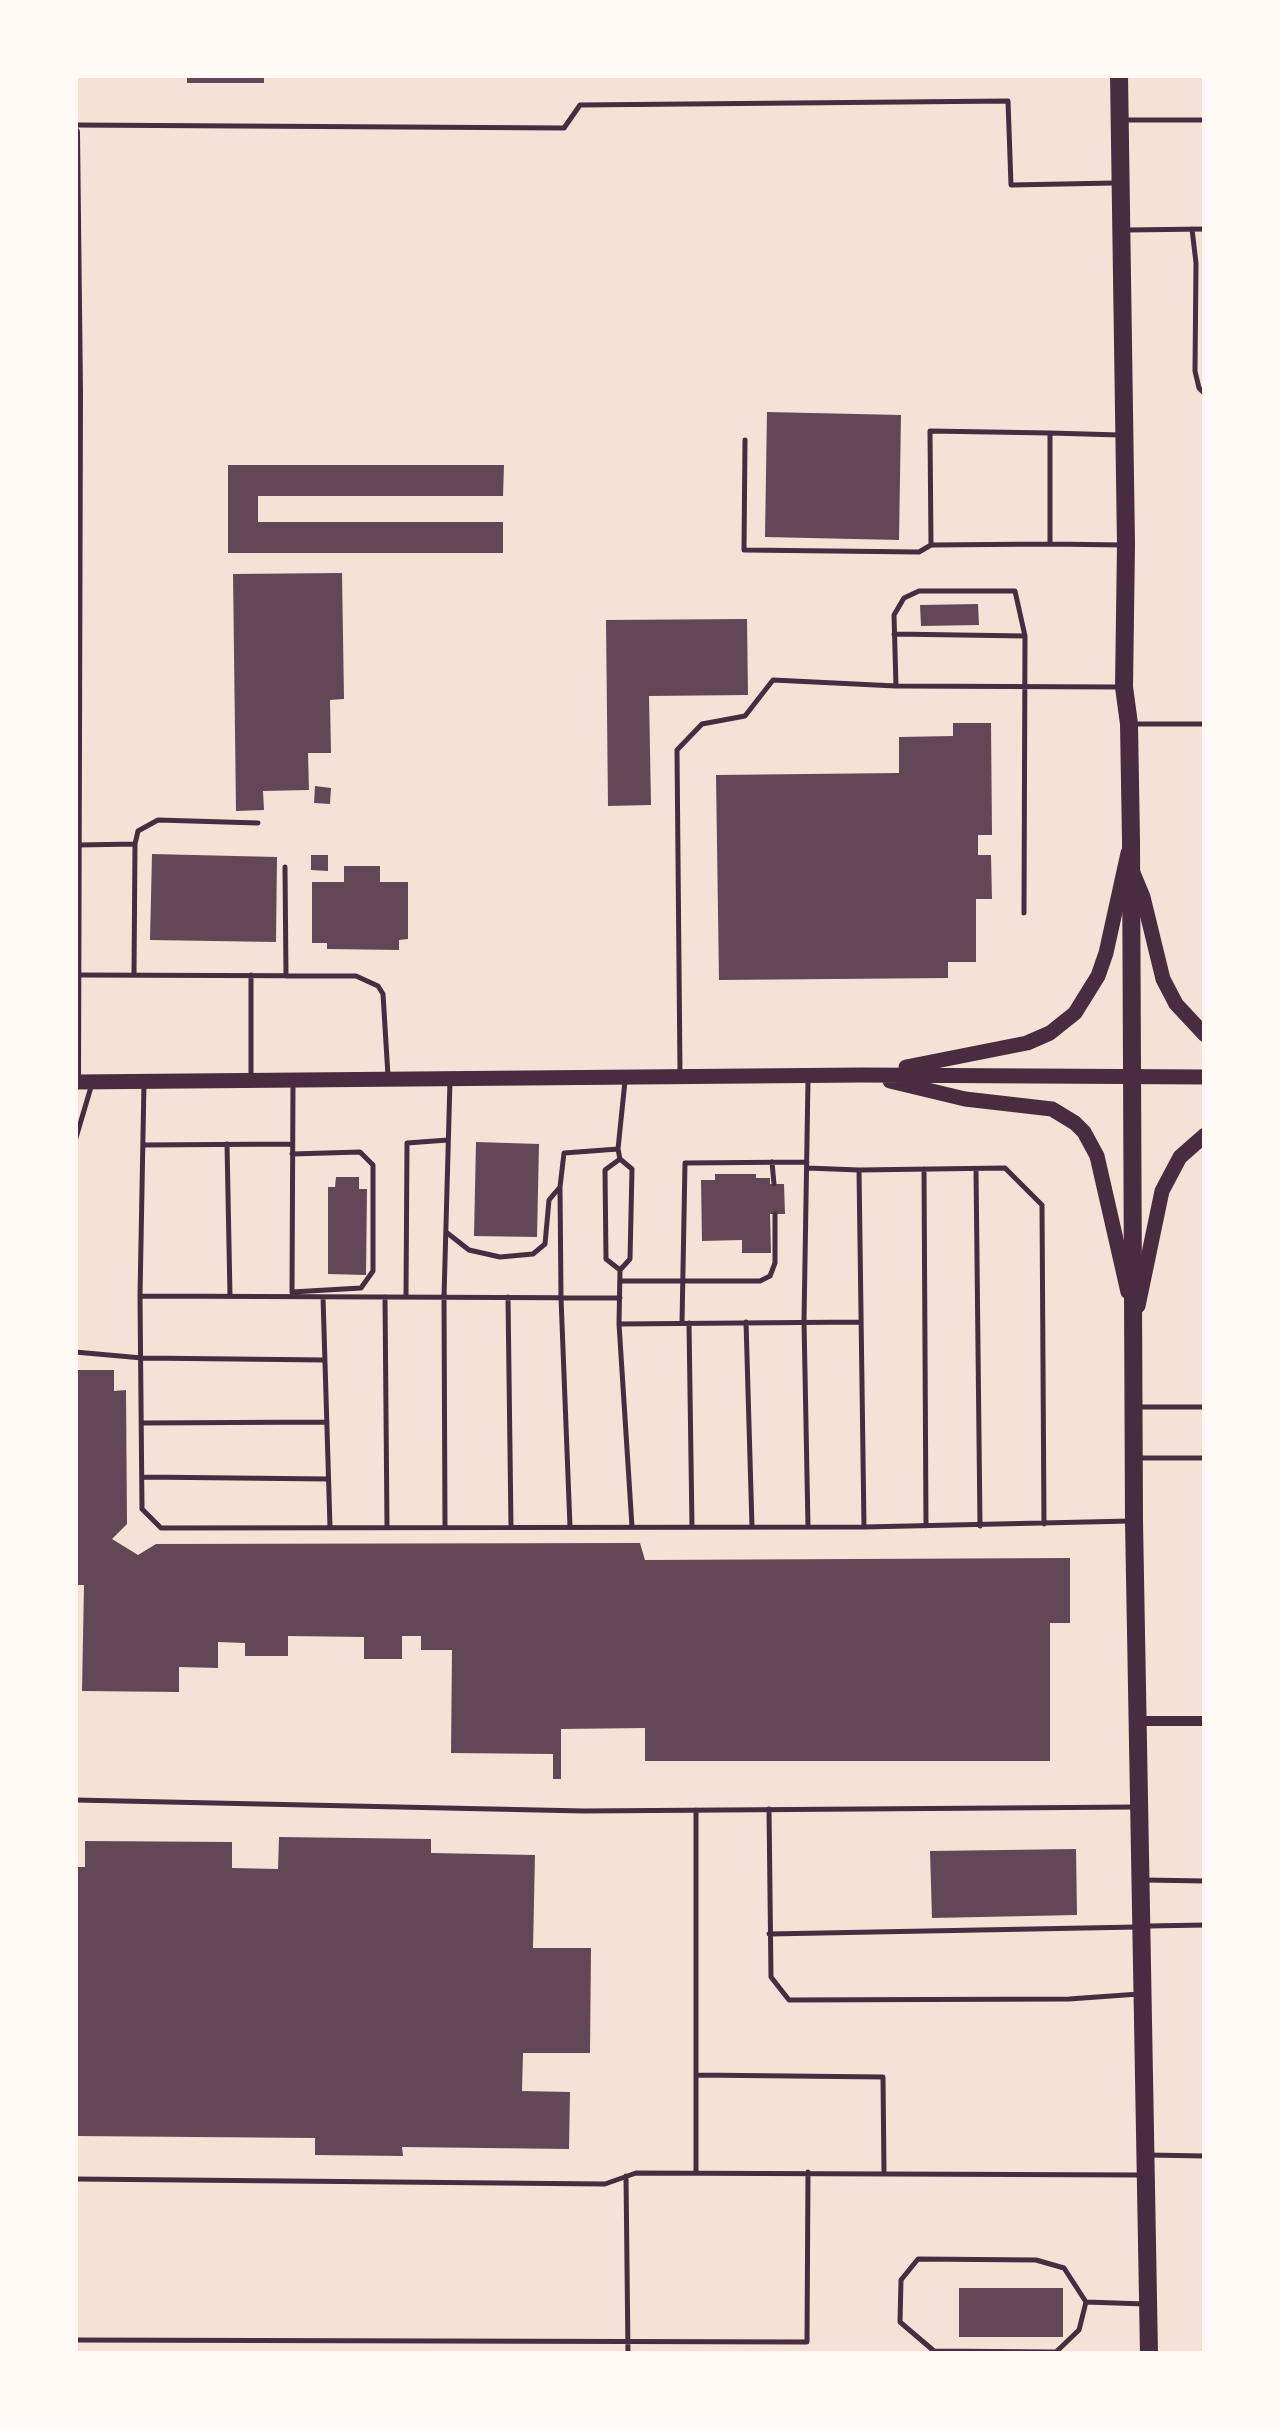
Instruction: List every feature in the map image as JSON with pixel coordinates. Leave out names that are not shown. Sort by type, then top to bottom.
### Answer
[{"type":"main road","points":[[1120,75],[1124,687],[1129,724],[1131,841],[1134,1521],[1149,2354]]},
{"type":"main road","points":[[862,1075],[1010,1047],[1063,1024],[1086,999],[1098,976],[1131,841]]},
{"type":"main road","points":[[1131,870],[1142,896],[1163,980],[1176,1004],[1205,1035]]},
{"type":"main road","points":[[81,1082],[808,1075],[1205,1078]]},
{"type":"main road","points":[[862,1075],[964,1099],[1052,1109],[1075,1123],[1098,1156],[1135,1320]]},
{"type":"main road","points":[[1135,1320],[1162,1191],[1180,1157],[1205,1135]]},
{"type":"street","points":[[75,128],[76,975],[81,1082]]},
{"type":"street","points":[[1138,1721],[1205,1721]]},
{"type":"lane","points":[[75,128],[564,128],[580,105],[1008,100],[1011,185],[1122,183]]},
{"type":"lane","points":[[1120,120],[1205,120]]},
{"type":"lane","points":[[1192,229],[1196,263],[1195,371],[1199,388],[1205,394]]},
{"type":"lane","points":[[1122,230],[1205,229]]},
{"type":"lane","points":[[931,545],[930,431],[1125,435]]},
{"type":"lane","points":[[1050,433],[1050,544]]},
{"type":"lane","points":[[745,440],[744,550],[920,552],[931,545],[1126,545]]},
{"type":"lane","points":[[896,686],[894,615],[904,598],[919,591],[1015,592],[1025,636],[1024,913]]},
{"type":"lane","points":[[894,634],[1025,636]]},
{"type":"lane","points":[[680,1076],[677,750],[702,724],[745,716],[774,680],[896,686],[1124,687]]},
{"type":"lane","points":[[1129,724],[1205,724]]},
{"type":"lane","points":[[134,975],[138,831],[158,820],[258,822]]},
{"type":"lane","points":[[76,846],[135,844]]},
{"type":"lane","points":[[285,867],[286,976]]},
{"type":"lane","points":[[76,975],[356,976],[378,986],[386,1003],[388,1079]]},
{"type":"lane","points":[[251,975],[251,1080]]},
{"type":"lane","points":[[808,1075],[804,1321],[808,1527]]},
{"type":"lane","points":[[625,1077],[618,1149],[620,1159],[632,1170],[630,1259],[620,1270],[620,1324],[632,1527]]},
{"type":"lane","points":[[445,1528],[444,1297],[450,1078]]},
{"type":"lane","points":[[292,1080],[292,1294]]},
{"type":"lane","points":[[144,1081],[142,1509],[161,1528],[864,1527],[1134,1521]]},
{"type":"lane","points":[[75,1141],[81,1082]]},
{"type":"lane","points":[[406,1296],[408,1143],[448,1140]]},
{"type":"lane","points":[[227,1144],[230,1296]]},
{"type":"lane","points":[[143,1145],[292,1144]]},
{"type":"lane","points":[[570,1528],[561,1298],[560,1186],[564,1152],[618,1149]]},
{"type":"lane","points":[[140,1296],[292,1294],[361,1288],[374,1271],[374,1165],[360,1152],[292,1154]]},
{"type":"lane","points":[[620,1159],[605,1170],[606,1259],[620,1270]]},
{"type":"lane","points":[[772,1162],[774,1184]]},
{"type":"lane","points":[[692,1527],[683,1280],[685,1164],[772,1162],[859,1170],[1004,1168],[1042,1205],[1044,1524]]},
{"type":"lane","points":[[976,1168],[980,1526]]},
{"type":"lane","points":[[924,1169],[926,1526]]},
{"type":"lane","points":[[859,1170],[864,1527]]},
{"type":"lane","points":[[446,1232],[469,1250],[500,1257],[533,1254],[545,1244],[549,1200],[560,1186]]},
{"type":"lane","points":[[620,1281],[760,1280],[770,1276],[775,1263],[775,1214]]},
{"type":"lane","points":[[292,1294],[620,1298]]},
{"type":"lane","points":[[323,1297],[330,1528]]},
{"type":"lane","points":[[386,1297],[387,1527]]},
{"type":"lane","points":[[508,1297],[511,1527]]},
{"type":"lane","points":[[746,1322],[752,1527]]},
{"type":"lane","points":[[620,1324],[861,1322]]},
{"type":"lane","points":[[75,1352],[142,1358],[325,1360]]},
{"type":"lane","points":[[1135,1408],[1205,1408]]},
{"type":"lane","points":[[142,1423],[327,1422]]},
{"type":"lane","points":[[1135,1458],[1205,1458]]},
{"type":"lane","points":[[142,1477],[328,1479]]},
{"type":"lane","points":[[75,1800],[564,1810],[1139,1807]]},
{"type":"lane","points":[[696,1810],[696,2172]]},
{"type":"lane","points":[[769,1810],[771,1977],[789,2000],[1070,1999],[1142,1994]]},
{"type":"lane","points":[[1140,1880],[1205,1881]]},
{"type":"lane","points":[[769,1934],[1205,1925]]},
{"type":"lane","points":[[696,2075],[883,2077],[884,2172]]},
{"type":"lane","points":[[1144,2155],[1205,2156]]},
{"type":"lane","points":[[75,2179],[606,2184],[636,2173],[696,2172],[1144,2176]]},
{"type":"lane","points":[[75,2340],[807,2342],[808,2172]]},
{"type":"lane","points":[[626,2176],[628,2354]]},
{"type":"lane","points":[[918,2259],[1036,2260],[1064,2268],[1086,2302],[1079,2330],[1056,2352],[934,2351],[900,2322],[901,2280],[918,2259]]},
{"type":"lane","points":[[1086,2302],[1148,2304]]},
{"type":"building","points":[[187,75],[264,75],[264,83],[187,83]]},
{"type":"building","points":[[767,412],[901,415],[899,540],[765,537]]},
{"type":"building","points":[[228,465],[504,465],[503,496],[258,496],[258,522],[503,522],[503,553],[228,553]]},
{"type":"building","points":[[342,573],[344,699],[330,700],[331,753],[308,753],[309,790],[263,791],[264,810],[236,811],[233,574]]},
{"type":"building","points":[[978,604],[979,625],[921,626],[920,605]]},
{"type":"building","points":[[747,619],[748,695],[649,696],[651,805],[608,806],[606,620]]},
{"type":"building","points":[[953,723],[991,723],[992,835],[978,835],[978,855],[991,855],[992,899],[976,899],[976,962],[948,962],[948,978],[719,980],[716,775],[899,773],[899,737],[953,736]]},
{"type":"building","points":[[315,786],[331,788],[330,804],[314,803]]},
{"type":"building","points":[[152,854],[277,857],[276,942],[150,940]]},
{"type":"building","points":[[311,855],[328,855],[328,871],[311,870]]},
{"type":"building","points":[[344,866],[380,866],[380,882],[408,882],[408,939],[399,940],[399,950],[327,949],[327,943],[312,943],[312,882],[344,882]]},
{"type":"building","points":[[476,1142],[539,1144],[537,1237],[474,1236]]},
{"type":"building","points":[[715,1174],[756,1174],[756,1178],[770,1178],[770,1184],[784,1184],[785,1214],[770,1214],[771,1253],[742,1253],[742,1240],[702,1241],[701,1180],[715,1180]]},
{"type":"building","points":[[336,1177],[359,1177],[359,1189],[367,1189],[366,1275],[328,1274],[328,1187],[335,1187]]},
{"type":"building","points":[[75,1370],[114,1370],[114,1391],[126,1390],[127,1524],[112,1539],[138,1555],[156,1544],[640,1543],[645,1560],[1070,1558],[1070,1623],[1050,1623],[1050,1761],[645,1761],[645,1728],[561,1729],[561,1779],[553,1779],[553,1754],[451,1753],[452,1650],[421,1650],[421,1636],[402,1636],[402,1659],[364,1659],[364,1637],[288,1636],[288,1656],[245,1656],[245,1643],[218,1642],[218,1668],[179,1667],[179,1692],[82,1691],[84,1585],[75,1585]]},
{"type":"building","points":[[279,1837],[431,1839],[431,1853],[535,1855],[533,1948],[591,1948],[590,2053],[523,2053],[522,2091],[570,2092],[569,2149],[402,2147],[403,2156],[315,2155],[315,2138],[75,2136],[75,1867],[85,1867],[85,1841],[232,1842],[232,1868],[278,1869]]},
{"type":"building","points":[[1076,1849],[1077,1915],[932,1918],[930,1851]]},
{"type":"building","points":[[959,2288],[1063,2288],[1063,2337],[959,2337]]}]
